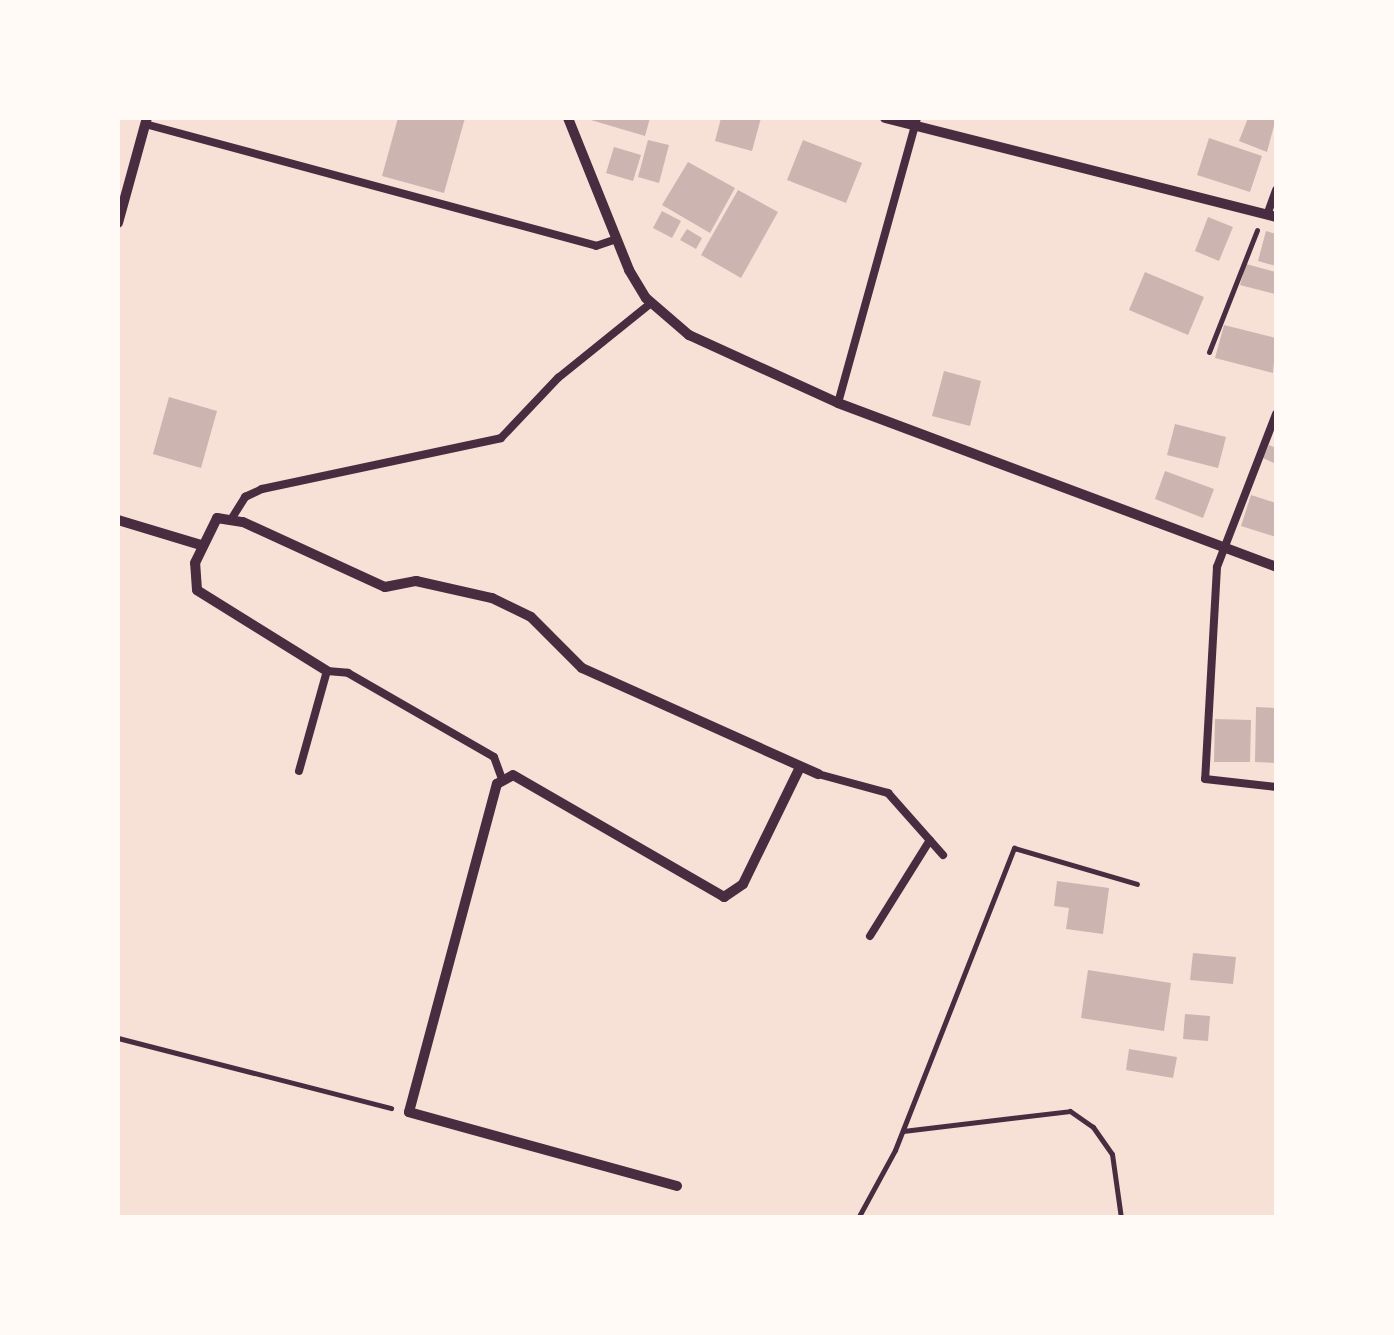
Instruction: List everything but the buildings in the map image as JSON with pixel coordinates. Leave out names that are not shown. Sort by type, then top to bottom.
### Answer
[{"type":"street","points":[[568,118],[616,239],[651,303],[688,335],[838,404],[1222,551],[1276,567]]},
{"type":"street","points":[[884,118],[916,122],[1272,216]]},
{"type":"street","points":[[118,224],[146,121]]},
{"type":"street","points":[[327,671],[198,590],[193,576],[201,546],[217,518],[232,518],[386,587],[416,581],[492,598],[531,617],[582,668],[799,770],[818,774]]},
{"type":"street","points":[[118,520],[201,546]]},
{"type":"street","points":[[677,1186],[409,1112],[502,779],[513,776],[724,897],[743,884],[799,770]]},
{"type":"lane","points":[[146,121],[596,246],[616,239]]},
{"type":"lane","points":[[838,404],[916,122]]},
{"type":"lane","points":[[1272,216],[1276,190]]},
{"type":"lane","points":[[232,518],[244,497],[262,488],[501,438],[558,378],[651,303]]},
{"type":"lane","points":[[1276,414],[1222,551],[1207,682],[1205,780],[1276,787]]},
{"type":"lane","points":[[299,770],[327,671],[348,672],[494,757],[502,779]]},
{"type":"lane","points":[[818,774],[888,794],[943,855]]},
{"type":"lane","points":[[870,936],[930,840]]},
{"type":"path","points":[[1209,352],[1272,216]]},
{"type":"path","points":[[858,1218],[903,1130],[1014,848],[1136,884]]},
{"type":"path","points":[[118,1038],[409,1112]]},
{"type":"path","points":[[903,1130],[1070,1111],[1093,1127],[1112,1154],[1121,1218]]}]
